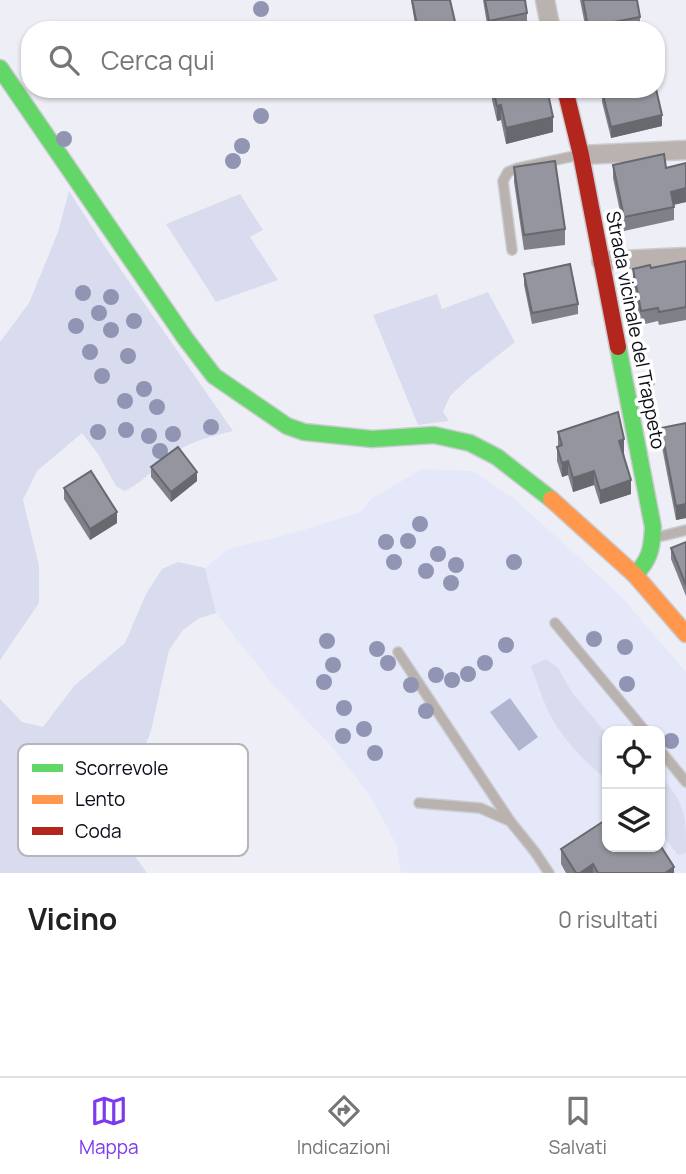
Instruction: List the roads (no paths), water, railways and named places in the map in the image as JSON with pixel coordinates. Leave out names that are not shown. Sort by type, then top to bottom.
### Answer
[{"type":"street","points":[[545,0],[549,21]]},
{"type":"street","points":[[0,68],[185,338],[214,376],[269,415],[304,432],[372,439],[434,435],[470,443],[497,457],[563,508],[635,575],[686,634]]},
{"type":"street","name":"Strada vicinale del Trappeto","points":[[567,98],[653,527],[652,550],[647,563],[635,575]]},
{"type":"street","points":[[580,155],[686,150]]},
{"type":"street","points":[[601,261],[686,257]]},
{"type":"lane","points":[[512,250],[503,181],[508,172],[580,155]]},
{"type":"lane","points":[[652,539],[686,530]]},
{"type":"lane","points":[[555,623],[641,726]]},
{"type":"lane","points":[[398,652],[510,821],[550,873]]},
{"type":"lane","points":[[665,756],[686,782]]},
{"type":"lane","points":[[419,803],[480,808],[510,821]]}]
